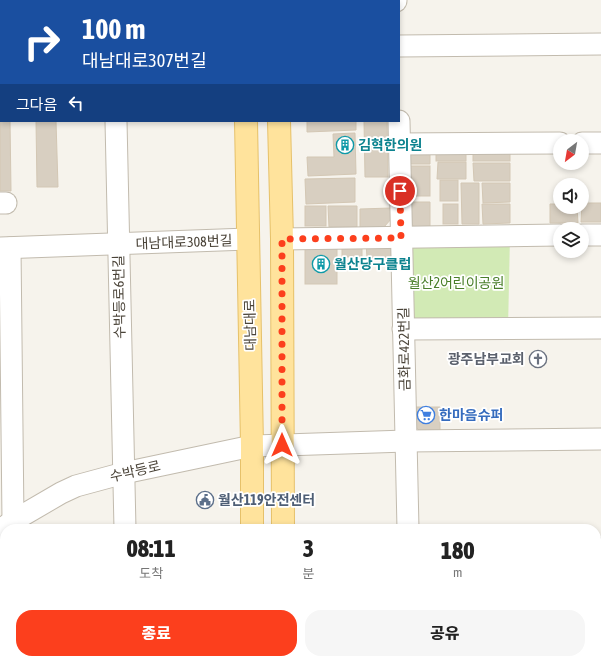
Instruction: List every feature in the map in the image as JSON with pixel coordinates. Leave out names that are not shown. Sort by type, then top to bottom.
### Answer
[{"type":"main road","name":"대남대로","points":[[246,122],[252,524]]},
{"type":"main road","points":[[279,122],[282,239],[283,524]]},
{"type":"street","points":[[400,46],[601,44]]},
{"type":"street","name":"수박등로6번길","points":[[116,122],[125,524]]},
{"type":"street","name":"금화로422번길","points":[[399,122],[408,524]]},
{"type":"street","points":[[399,144],[553,143]]},
{"type":"street","points":[[589,143],[601,143]]},
{"type":"street","points":[[589,235],[601,235]]},
{"type":"street","points":[[282,239],[553,236]]},
{"type":"street","name":"대남대로308번길","points":[[5,248],[248,239]]},
{"type":"street","points":[[5,248],[6,524]]},
{"type":"street","points":[[403,329],[601,328]]},
{"type":"street","name":"수박등로","points":[[8,524],[76,486],[124,472],[252,446],[406,440],[601,438]]},
{"type":"green space","name":"월산2어린이공원","points":[[510,236],[508,329],[403,329],[401,238]]},
{"type":"building","points":[[0,122],[10,122],[11,191],[0,191]]},
{"type":"building","points":[[36,122],[56,122],[58,187],[37,187]]},
{"type":"building","points":[[307,122],[356,122],[356,130],[307,132]]},
{"type":"building","points":[[364,122],[387,122],[388,177],[365,177]]},
{"type":"building","name":"김혁한의원","points":[[355,133],[356,174],[308,176],[307,157],[334,157],[333,134]]},
{"type":"building","points":[[473,146],[510,146],[510,161],[473,161]]},
{"type":"building","points":[[436,147],[466,147],[466,161],[436,161]]},
{"type":"building","points":[[430,148],[430,164],[408,164],[408,154]]},
{"type":"building","points":[[438,162],[466,162],[466,179],[437,179]]},
{"type":"building","points":[[473,163],[510,163],[510,181],[474,181]]},
{"type":"building","points":[[408,166],[430,166],[430,196],[408,196]]},
{"type":"building","points":[[355,178],[355,202],[306,204],[305,179]]},
{"type":"building","points":[[440,180],[458,180],[458,201],[440,201]]},
{"type":"building","points":[[461,183],[479,183],[479,224],[462,224]]},
{"type":"building","points":[[482,183],[510,183],[510,202],[483,203]]},
{"type":"building","points":[[408,202],[430,202],[430,226],[415,227],[408,221]]},
{"type":"building","points":[[589,203],[601,203],[601,222],[581,222],[581,214],[589,214]]},
{"type":"building","points":[[443,204],[458,204],[458,224],[443,224]]},
{"type":"building","points":[[482,204],[510,204],[510,223],[483,224]]},
{"type":"building","points":[[550,204],[553,204],[553,214],[577,214],[578,222],[550,223]]},
{"type":"building","points":[[305,206],[326,206],[326,226],[305,226]]},
{"type":"building","points":[[328,206],[357,206],[357,227],[329,227]]},
{"type":"building","points":[[391,208],[392,218],[384,227],[360,228],[360,209]]},
{"type":"building","points":[[388,241],[395,249],[395,257],[367,258],[366,242]]},
{"type":"building","points":[[342,242],[362,242],[362,257],[342,257]]},
{"type":"building","name":"월산당구클럽","points":[[305,244],[337,244],[337,284],[305,284]]},
{"type":"building","name":"한마음슈퍼","points":[[411,407],[440,407],[440,430],[419,430],[412,424]]},
{"type":"place","name":"김혁한의원","points":[[345,145]]},
{"type":"place","name":"월산당구클럽","points":[[321,264]]},
{"type":"place","name":"광주남부교회","points":[[538,359]]},
{"type":"place","name":"한마음슈퍼","points":[[426,415]]},
{"type":"place","name":"월산119안전센터","points":[[205,500]]},
{"type":"route","points":[[282,445],[282,239],[401,238],[400,191]]}]
